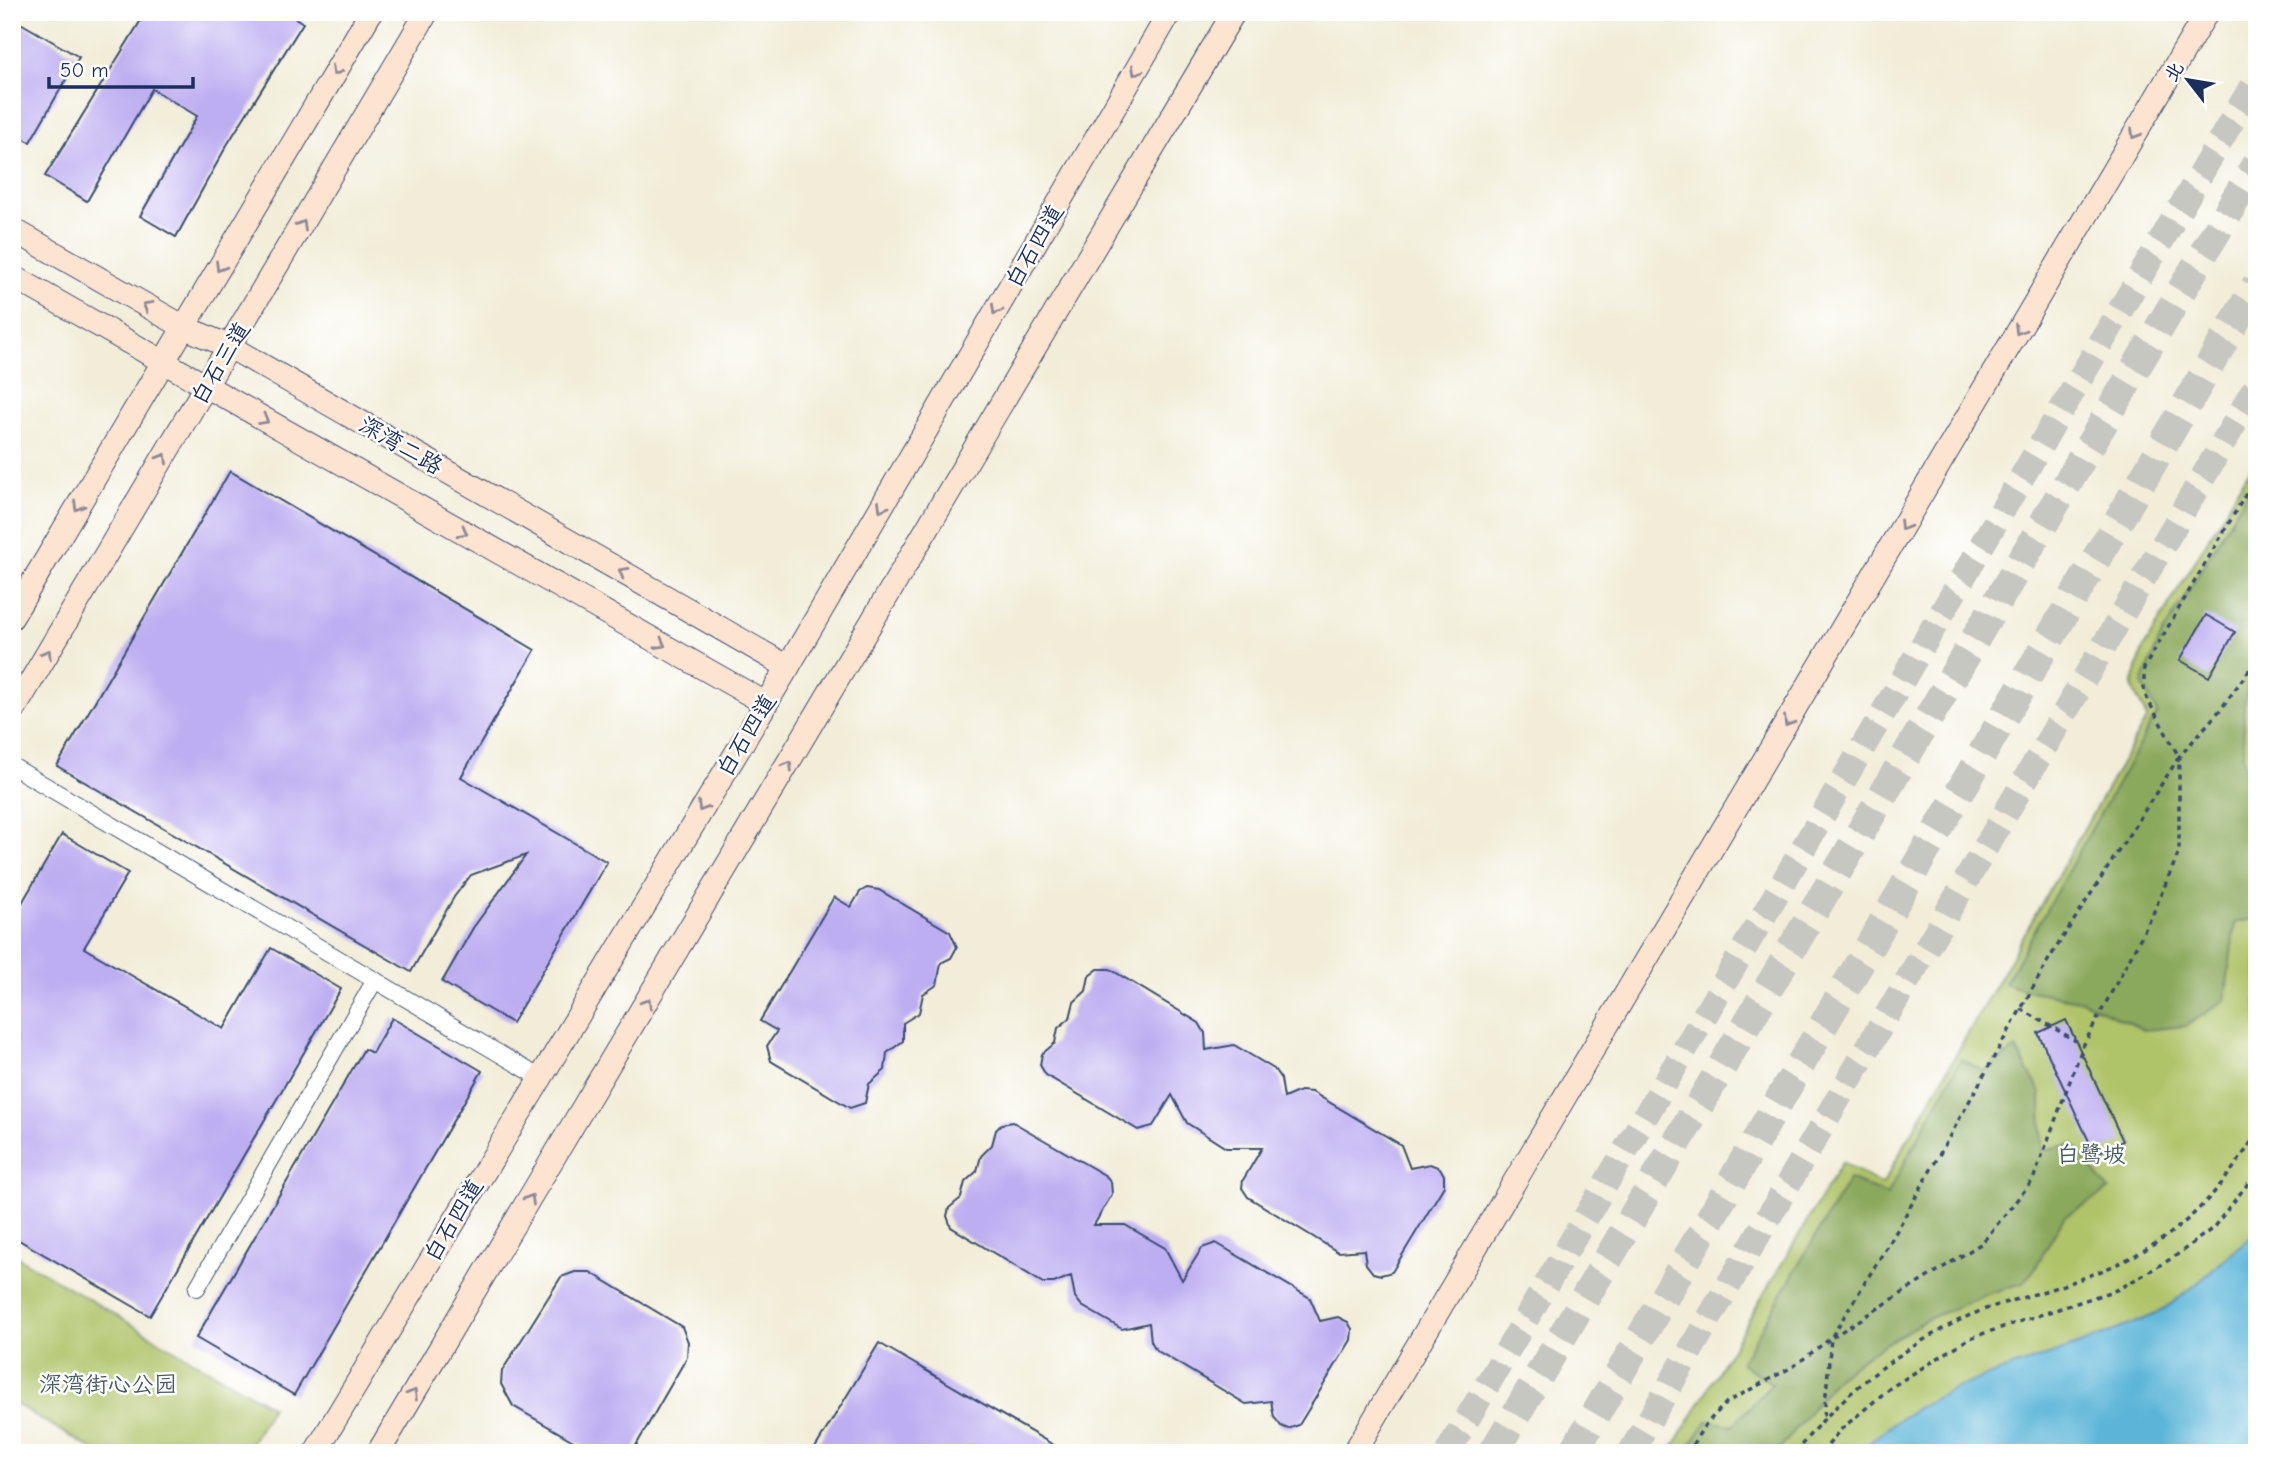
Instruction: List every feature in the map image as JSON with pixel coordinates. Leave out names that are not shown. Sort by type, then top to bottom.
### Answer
[{"type":"street","points":[[12,617],[371,12]]},
{"type":"street","name":"白石三道","points":[[12,713],[428,12]]},
{"type":"street","name":"白石四道","points":[[315,1453],[788,667],[1170,12]]},
{"type":"street","points":[[378,1453],[1234,12]]},
{"type":"street","points":[[1354,1453],[2207,12]]},
{"type":"street","name":"深湾二路","points":[[12,229],[184,327],[230,347],[788,667]]},
{"type":"street","name":"深湾二路","points":[[12,276],[765,703]]},
{"type":"street","points":[[12,766],[539,1077]]},
{"type":"street","points":[[197,1288],[375,980]]},
{"type":"path","points":[[1687,1453],[1705,1425],[1727,1402],[1794,1366],[1831,1338],[1982,1244],[2033,1180],[2083,1046],[2152,916],[2179,852],[2179,757],[2144,693],[2144,668],[2257,475]]},
{"type":"path","points":[[1824,1416],[1831,1338],[1896,1232],[2021,1009],[2179,757],[2221,709],[2257,659]]},
{"type":"path","points":[[2257,685],[2253,711],[2257,752]]},
{"type":"path","points":[[2021,1009],[2083,1046]]},
{"type":"path","points":[[1796,1453],[1824,1416],[1877,1371],[1962,1318],[2111,1269],[2163,1240],[2198,1212],[2228,1177],[2257,1133]]},
{"type":"path","points":[[1822,1453],[1839,1431],[1889,1388],[1970,1338],[2119,1289],[2174,1257],[2213,1228],[2257,1172]]},
{"type":"green space","name":"白鹭坡","points":[[2257,457],[2257,1227],[2250,1237],[2158,1313],[1947,1393],[1887,1428],[1859,1453],[1670,1453],[1842,1162],[1882,1185],[2147,718],[2132,686],[2143,649]]},
{"type":"green space","points":[[2257,475],[2257,646],[2244,704],[2243,756],[2248,805],[2257,843],[2257,918],[2235,923],[2225,1000],[2186,1026],[2144,1030],[2083,1001],[2021,989],[2005,983],[2157,713],[2142,684],[2160,639]]},
{"type":"green space","points":[[2016,1049],[2041,1093],[2042,1150],[2073,1144],[2109,1190],[2064,1217],[2034,1270],[2023,1283],[1990,1293],[1926,1320],[1865,1356],[1836,1378],[1777,1453],[1685,1453],[1707,1421],[1733,1425],[1772,1384],[1741,1363],[1849,1179],[1887,1195],[1961,1059],[1984,1071]]},
{"type":"green space","name":"深湾街心公园","points":[[12,1254],[272,1407],[245,1453],[99,1453],[12,1402]]},
{"type":"water","points":[[2257,1227],[2257,1453],[1859,1453],[1887,1428],[1947,1393],[2158,1313],[2250,1237]]},
{"type":"building","points":[[146,12],[286,12],[303,23],[227,145],[176,237],[140,216],[197,116],[152,89],[87,201],[45,176]]},
{"type":"building","points":[[12,18],[79,57],[30,142],[12,132]]},
{"type":"building","points":[[230,471],[535,650],[461,777],[607,862],[512,1023],[442,982],[473,928],[526,855],[471,875],[454,897],[411,972],[57,766]]},
{"type":"building","points":[[2206,615],[2235,632],[2209,677],[2180,660]]},
{"type":"building","points":[[62,834],[128,873],[84,948],[224,1029],[271,948],[341,989],[150,1316],[12,1236],[12,920]]},
{"type":"building","points":[[867,888],[879,890],[950,932],[957,947],[951,958],[941,963],[937,985],[923,994],[919,1013],[903,1023],[903,1041],[887,1053],[885,1070],[869,1084],[865,1103],[850,1108],[771,1061],[767,1046],[777,1031],[760,1021],[834,897],[851,907],[860,892]]},
{"type":"building","points":[[1098,969],[1110,969],[1199,1023],[1205,1033],[1206,1050],[1234,1045],[1274,1069],[1281,1079],[1284,1098],[1300,1091],[1312,1092],[1401,1145],[1410,1168],[1430,1164],[1440,1168],[1444,1175],[1444,1186],[1392,1272],[1381,1275],[1373,1273],[1366,1264],[1364,1250],[1338,1252],[1248,1197],[1242,1188],[1243,1180],[1262,1148],[1226,1148],[1187,1123],[1172,1095],[1153,1126],[1138,1130],[1046,1075],[1040,1065],[1042,1054],[1055,1043],[1058,1028],[1070,1018],[1074,1002],[1086,991],[1089,976]]},
{"type":"building","points":[[392,1018],[482,1071],[294,1395],[196,1338],[364,1049],[372,1053]]},
{"type":"building","points":[[2066,1020],[2123,1141],[2095,1154],[2038,1033]]},
{"type":"building","points":[[1013,1122],[1106,1176],[1111,1182],[1112,1194],[1094,1225],[1125,1225],[1165,1248],[1182,1280],[1202,1248],[1216,1243],[1310,1298],[1320,1321],[1338,1317],[1348,1322],[1352,1329],[1351,1340],[1299,1425],[1288,1429],[1281,1426],[1274,1417],[1271,1401],[1246,1404],[1156,1350],[1151,1341],[1149,1323],[1122,1329],[1082,1306],[1075,1297],[1071,1276],[1054,1283],[1043,1283],[951,1227],[947,1216],[949,1208],[961,1198],[965,1182],[977,1171],[981,1156],[992,1145],[996,1130],[1002,1124]]},
{"type":"building","points":[[575,1272],[590,1272],[682,1327],[688,1342],[687,1357],[634,1449],[628,1453],[594,1453],[513,1406],[501,1384],[502,1371],[561,1277]]},
{"type":"building","points":[[879,1343],[1067,1453],[812,1453]]},
{"type":"tunnel","points":[[1447,1453],[2257,78]]},
{"type":"tunnel","points":[[1493,1453],[2257,163]]},
{"type":"tunnel","points":[[1573,1453],[2257,284]]},
{"type":"tunnel","points":[[1630,1453],[2257,385]]}]
